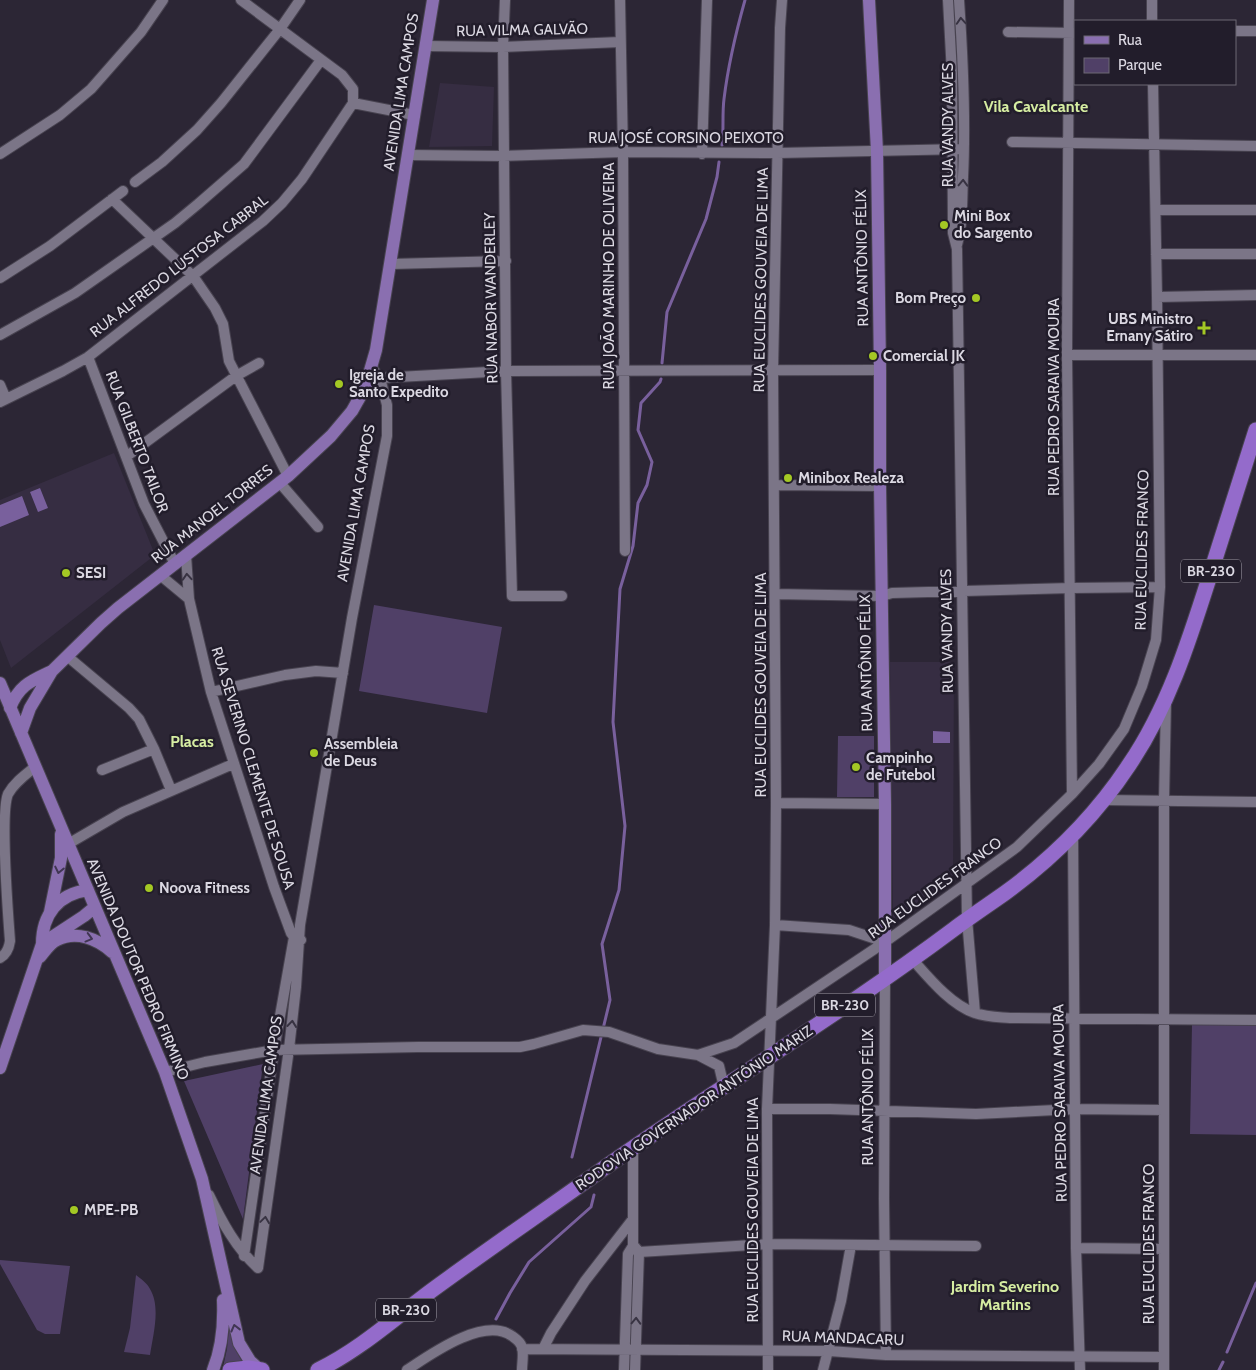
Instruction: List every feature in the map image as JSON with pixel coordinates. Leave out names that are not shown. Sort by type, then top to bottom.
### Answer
[{"type":"highway","name":"RODOVIA GOVERNADOR ANTÔNIO MARIZ","points":[[318,1370],[334,1365],[459,1270],[633,1148],[913,960],[1013,887],[1073,835],[1103,800],[1129,765],[1148,734],[1166,698],[1181,663],[1199,611],[1256,430]]},
{"type":"highway","points":[[230,1370],[248,1368],[261,1370]]},
{"type":"main road","name":"AVENIDA LIMA CAMPOS","points":[[372,368],[391,264],[432,0]]},
{"type":"main road","name":"RUA ANTÔNIO FÉLIX","points":[[869,0],[877,151],[885,804],[885,978]]},
{"type":"main road","name":"RUA MANOEL TORRES","points":[[21,733],[32,704],[52,671],[118,608],[284,479],[331,436],[352,411],[365,388],[372,368]]},
{"type":"main road","name":"RUA MANOEL TORRES","points":[[5,710],[17,693],[30,681],[52,671]]},
{"type":"main road","points":[[0,677],[15,682],[30,681]]},
{"type":"main road","name":"AVENIDA DOUTOR PEDRO FIRMINO","points":[[0,683],[5,710],[21,733],[165,1072],[202,1179],[239,1343],[250,1361],[261,1370]]},
{"type":"main road","points":[[5,710],[23,708],[32,704]]},
{"type":"main road","points":[[50,912],[61,858],[60,827]]},
{"type":"main road","points":[[0,1068],[42,944],[44,922],[50,912],[64,898],[80,891],[88,890]]},
{"type":"main road","points":[[42,944],[95,907]]},
{"type":"main road","points":[[36,963],[57,939],[73,936],[102,942],[114,954]]},
{"type":"main road","name":"AVENIDA DOUTOR PEDRO FIRMINO","points":[[213,1370],[222,1335],[224,1312],[223,1275]]},
{"type":"street","points":[[0,154],[60,114],[91,89],[141,32],[164,0]]},
{"type":"street","points":[[0,335],[75,293],[154,238],[198,204],[244,164],[321,60],[241,0]]},
{"type":"street","points":[[135,182],[162,162],[197,130],[280,29],[300,0]]},
{"type":"street","name":"RUA NABOR WANDERLEY","points":[[505,0],[503,48],[506,371],[512,596],[562,596]]},
{"type":"street","name":"RUA JOÃO MARINHO DE OLIVEIRA","points":[[620,0],[623,152],[625,551]]},
{"type":"street","points":[[702,154],[707,0]]},
{"type":"street","name":"RUA EUCLIDES GOUVEIA DE LIMA","points":[[768,1370],[767,1109],[775,925],[776,804],[773,371],[782,0]]},
{"type":"street","name":"RUA VANDY ALVES","points":[[948,0],[959,149]]},
{"type":"street","name":"RUA VANDY ALVES","points":[[959,0],[964,74],[953,233],[956,249],[967,919],[975,1013]]},
{"type":"street","name":"RUA PEDRO SARAIVA MOURA","points":[[1069,0],[1072,33],[1068,144],[1067,355],[1072,794]]},
{"type":"street","points":[[1152,0],[1152,20]]},
{"type":"street","points":[[1236,31],[1256,31]]},
{"type":"street","points":[[1008,32],[1072,33]]},
{"type":"street","name":"RUA VILMA GALVÃO","points":[[425,46],[503,48],[620,42]]},
{"type":"street","name":"RUA ALFREDO LUSTOSA CABRAL","points":[[3,400],[63,372],[88,357],[248,234],[282,203],[308,171],[352,103],[353,89],[342,75],[321,60]]},
{"type":"street","points":[[952,74],[964,74]]},
{"type":"street","name":"RUA EUCLIDES FRANCO","points":[[698,1055],[734,1043],[770,1021],[885,942],[966,883],[989,869],[1017,847],[1072,794],[1100,764],[1124,729],[1142,686],[1156,640],[1160,587],[1153,85]]},
{"type":"street","points":[[352,103],[414,115]]},
{"type":"street","points":[[1012,142],[1154,146],[1256,146]]},
{"type":"street","name":"RUA JOSÉ CORSINO PEIXOTO","points":[[407,155],[504,156],[623,152],[702,154],[959,149]]},
{"type":"street","points":[[0,278],[50,246],[123,191]]},
{"type":"street","points":[[112,200],[193,276],[215,308],[223,324],[229,361],[284,479],[318,527]]},
{"type":"street","points":[[1156,210],[1256,210]]},
{"type":"street","points":[[1156,254],[1256,254]]},
{"type":"street","points":[[391,264],[506,261]]},
{"type":"street","points":[[1157,297],[1256,295]]},
{"type":"street","points":[[1067,355],[1256,355]]},
{"type":"street","name":"RUA GILBERTO TAILOR","points":[[88,357],[151,519],[175,564]]},
{"type":"street","points":[[127,456],[236,376],[259,363]]},
{"type":"street","name":"AVENIDA LIMA CAMPOS","points":[[297,938],[289,1049],[258,1268],[244,1256],[274,1050],[297,938],[300,925],[343,673],[387,436],[387,405],[380,378],[372,368]]},
{"type":"street","points":[[380,378],[506,371],[880,370]]},
{"type":"street","points":[[0,385],[3,400]]},
{"type":"street","points":[[775,484],[880,486]]},
{"type":"street","name":"RUA SEVERINO CLEMENTE DE SOUSA","points":[[186,555],[188,599],[211,692],[274,887],[289,927],[297,938]]},
{"type":"street","points":[[160,575],[188,599]]},
{"type":"street","points":[[775,594],[882,596],[892,593],[1160,587]]},
{"type":"street","points":[[67,656],[129,708],[139,719],[171,790]]},
{"type":"street","points":[[211,692],[285,674],[316,671],[343,673]]},
{"type":"street","name":"RUA EUCLIDES FRANCO","points":[[1164,1370],[1164,801],[1166,698]]},
{"type":"street","points":[[102,770],[154,749]]},
{"type":"street","points":[[68,844],[124,812],[233,764]]},
{"type":"street","points":[[0,958],[8,949],[10,940],[4,840],[4,805],[6,796],[13,786],[35,767]]},
{"type":"street","points":[[1103,800],[1256,802]]},
{"type":"street","points":[[776,804],[885,804]]},
{"type":"street","name":"RUA PEDRO SARAIVA MOURA","points":[[1073,835],[1076,1248],[1080,1370]]},
{"type":"street","points":[[775,925],[849,930],[885,942]]},
{"type":"street","points":[[913,960],[935,984],[964,1007],[975,1013],[1010,1018],[1256,1020]]},
{"type":"street","name":"RUA ANTÔNIO FÉLIX","points":[[885,978],[884,1246],[886,1355]]},
{"type":"street","points":[[165,1072],[205,1062],[274,1050],[520,1047],[570,1032],[597,1030],[609,1032],[658,1049],[698,1055],[719,1066],[724,1087]]},
{"type":"street","points":[[269,1090],[283,1092]]},
{"type":"street","points":[[767,1109],[830,1109],[976,1114],[1075,1109],[1164,1110]]},
{"type":"street","points":[[633,1148],[633,1219],[636,1249],[636,1370]]},
{"type":"street","points":[[258,1159],[273,1161]]},
{"type":"street","points":[[202,1179],[217,1211],[244,1256]]},
{"type":"street","points":[[543,1349],[551,1333],[585,1281],[633,1219]]},
{"type":"street","points":[[624,1370],[628,1254],[636,1249],[768,1244],[976,1246]]},
{"type":"street","points":[[823,1370],[841,1301],[851,1245]]},
{"type":"street","points":[[1076,1248],[1164,1249]]},
{"type":"street","name":"RUA MANDACARU","points":[[407,1370],[460,1339],[483,1331],[496,1330],[506,1332],[521,1345],[543,1349],[829,1351],[886,1355],[1163,1357]]},
{"type":"street","points":[[521,1345],[522,1370]]},
{"type":"shaded area","points":[[440,83],[494,87],[492,146],[429,147]]},
{"type":"shaded area","name":"SESI","points":[[114,453],[155,555],[11,668],[0,640],[0,500]]},
{"type":"shaded area","points":[[40,488],[48,508],[38,512],[30,492]]},
{"type":"shaded area","points":[[22,496],[29,515],[0,527],[0,505]]},
{"type":"shaded area","points":[[890,662],[954,662],[953,879],[893,919]]},
{"type":"shaded area","points":[[933,731],[950,732],[950,743],[933,743]]},
{"type":"green space","points":[[955,78],[961,78],[962,146],[957,146]]},
{"type":"green space","points":[[374,605],[502,627],[487,713],[359,691]]},
{"type":"green space","name":"Campinho de Futebol","points":[[838,736],[874,736],[874,797],[837,797]]},
{"type":"green space","points":[[1192,1024],[1256,1024],[1256,1135],[1190,1134]]},
{"type":"green space","points":[[263,1064],[243,1219],[184,1081]]},
{"type":"green space","points":[[0,1260],[70,1266],[60,1334],[45,1334],[37,1330],[0,1264]]},
{"type":"green space","points":[[136,1275],[149,1287],[155,1304],[156,1313],[150,1355],[124,1352],[130,1328]]},
{"type":"green space","points":[[229,1328],[235,1349],[243,1363],[223,1367],[227,1349]]},
{"type":"waterway","points":[[722,145],[723,105],[738,24],[745,0]]},
{"type":"waterway","points":[[662,363],[667,312],[706,219],[719,162]]},
{"type":"waterway","points":[[572,1157],[610,1000],[602,944],[619,890],[625,826],[613,722],[620,589],[633,546],[638,503],[647,485],[652,462],[638,430],[641,403],[661,379]]},
{"type":"waterway","points":[[496,1319],[529,1262],[591,1207],[594,1195]]},
{"type":"waterway","points":[[1227,1352],[1256,1283]]},
{"type":"waterway","points":[[1219,1370],[1223,1362]]},
{"type":"place","name":"Mini Box do Sargento","points":[[944,225]]},
{"type":"place","name":"Bom Preço","points":[[976,298]]},
{"type":"place","name":"UBS Ministro Ernany Sátiro","points":[[1204,328]]},
{"type":"place","name":"Comercial JK","points":[[873,356]]},
{"type":"place","name":"Igreja de Santo Expedito","points":[[339,384]]},
{"type":"place","name":"Minibox Realeza","points":[[788,478]]},
{"type":"place","name":"SESI","points":[[66,573]]},
{"type":"place","name":"Assembleia de Deus","points":[[314,753]]},
{"type":"place","name":"Campinho de Futebol","points":[[856,767]]},
{"type":"place","name":"Noova Fitness","points":[[149,888]]},
{"type":"place","name":"MPE-PB","points":[[74,1210]]},
{"type":"district","name":"Vila Cavalcante","points":[[1036,106]]},
{"type":"district","name":"Placas","points":[[192,741]]},
{"type":"district","name":"Jardim Severino Martins","points":[[1005,1295]]}]
